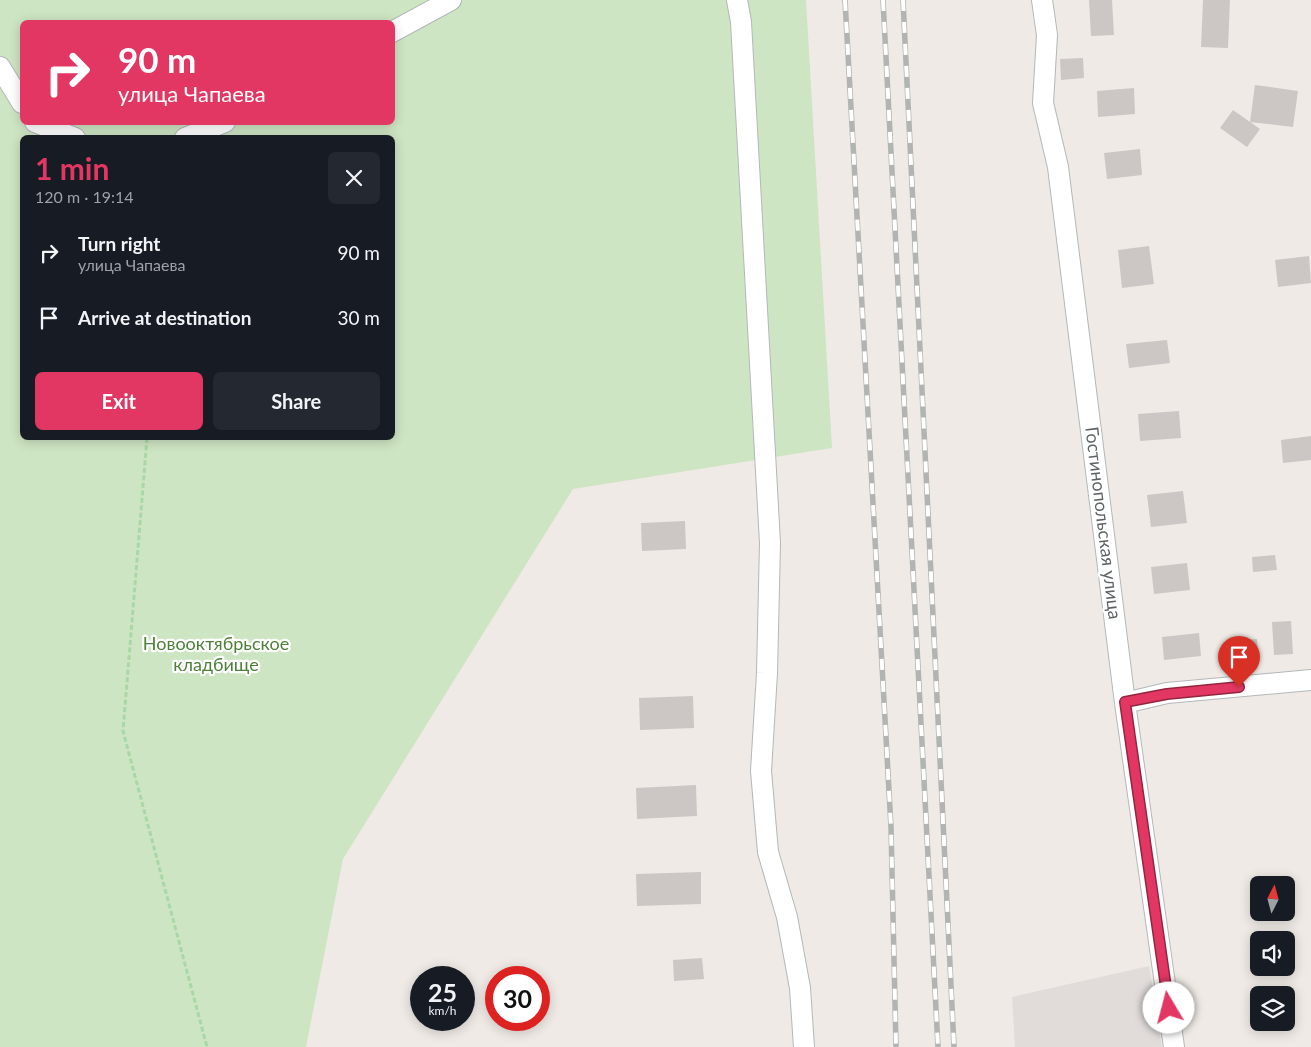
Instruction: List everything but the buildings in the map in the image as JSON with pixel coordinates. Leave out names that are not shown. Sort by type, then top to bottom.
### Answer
[{"type":"street","points":[[395,30],[451,0]]},
{"type":"street","points":[[737,0],[740,22],[770,543],[767,673],[761,771],[768,852],[787,917],[800,988],[804,1047]]},
{"type":"street","name":"Гостинопольская улица","points":[[1042,0],[1047,34],[1042,103],[1058,167],[1125,702],[1174,1047]]},
{"type":"street","points":[[0,67],[20,100]]},
{"type":"street","points":[[43,125],[68,135]]},
{"type":"street","points":[[192,135],[218,125]]},
{"type":"street","points":[[1125,702],[1167,694],[1311,680]]},
{"type":"path","points":[[148,440],[123,731],[207,1047]]},
{"type":"shaded area","points":[[1149,966],[1162,1047],[1015,1047],[1012,997]]},
{"type":"green space","name":"Новооктябрьское кладбище","points":[[0,0],[806,0],[832,448],[573,489],[343,859],[306,1047],[0,1047]]},
{"type":"railway","points":[[845,0],[891,827],[896,1047]]},
{"type":"railway","points":[[883,0],[938,1047]]},
{"type":"railway","points":[[903,0],[954,1047]]},
{"type":"route","points":[[1169,1008],[1125,702],[1167,694],[1239,687]]}]
